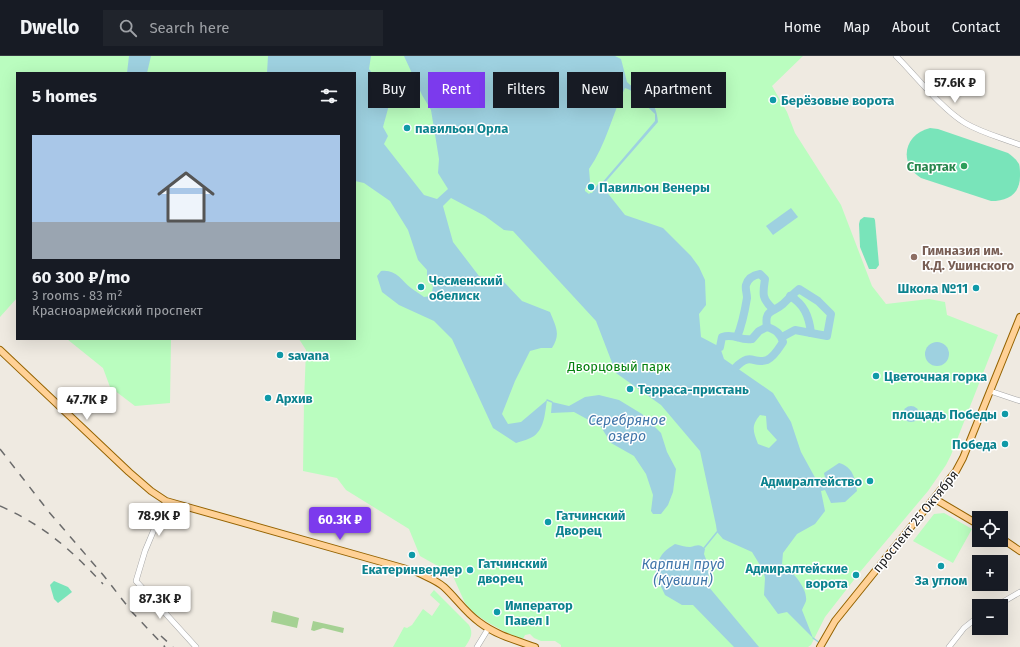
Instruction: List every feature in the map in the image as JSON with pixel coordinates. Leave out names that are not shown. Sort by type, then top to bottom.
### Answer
[{"type":"main road","name":"проспект 25 Октября","points":[[820,647],[829,629],[935,499],[959,467],[1020,317]]},
{"type":"main road","points":[[0,350],[129,472],[151,491],[166,501],[417,572],[436,581],[444,587],[469,614],[488,629],[501,636],[535,647]]},
{"type":"main road","points":[[935,499],[972,521]]},
{"type":"main road","points":[[1008,542],[1020,550]]},
{"type":"street","points":[[896,56],[934,96],[958,118],[972,126],[1020,145]]},
{"type":"street","points":[[990,391],[1020,402]]},
{"type":"street","points":[[166,501],[144,551],[136,581],[196,647]]},
{"type":"street","points":[[1008,599],[1020,592]]},
{"type":"street","points":[[949,647],[964,628],[972,622]]},
{"type":"street","points":[[477,647],[488,629]]},
{"type":"green space","name":"Дворцовый парк","points":[[0,56],[803,56],[772,86],[787,112],[795,133],[841,205],[872,286],[886,304],[929,299],[945,302],[947,315],[998,335],[946,465],[928,491],[860,572],[825,617],[811,645],[808,647],[561,647],[561,645],[555,641],[541,641],[534,638],[530,634],[525,635],[523,639],[507,633],[487,622],[474,613],[465,603],[452,574],[420,556],[409,529],[346,490],[337,478],[303,471],[306,350],[300,340],[356,340],[356,72],[16,72],[16,299],[0,317]]},
{"type":"green space","name":"Спартак","points":[[930,128],[938,129],[1008,153],[1018,162],[1019,165],[1020,174],[1018,188],[1008,198],[991,201],[921,178],[909,165],[907,150],[914,136],[921,131]]},
{"type":"green space","points":[[864,217],[874,218],[875,220],[879,265],[876,269],[869,269],[860,247],[859,224],[860,220]]},
{"type":"green space","points":[[68,340],[171,340],[170,403],[135,406],[110,387],[103,368]]},
{"type":"green space","points":[[944,513],[972,529],[953,563],[913,541],[934,514]]},
{"type":"green space","points":[[54,581],[68,587],[72,592],[58,603],[54,599],[50,585]]},
{"type":"green space","points":[[434,590],[469,625],[471,634],[465,647],[393,647],[404,627],[407,628],[412,625],[423,609],[432,616],[440,604],[430,595]]},
{"type":"green space","points":[[273,611],[299,618],[297,628],[271,622]]},
{"type":"green space","points":[[313,621],[344,628],[343,633],[323,628],[314,631],[311,630]]},
{"type":"water","points":[[129,56],[151,56],[147,72],[127,72]]},
{"type":"water","points":[[268,56],[371,56],[369,69],[371,72],[368,72],[368,108],[388,108],[383,127],[388,136],[384,144],[424,195],[437,199],[448,189],[438,173],[439,159],[430,108],[485,108],[485,72],[428,72],[428,105],[420,91],[420,72],[411,72],[404,56],[615,56],[621,59],[627,82],[631,85],[631,91],[625,88],[623,92],[623,72],[567,72],[567,108],[616,108],[600,150],[589,169],[590,181],[585,191],[589,194],[592,193],[598,184],[601,184],[655,121],[655,114],[649,108],[655,108],[658,122],[602,186],[625,215],[663,228],[691,256],[699,267],[705,280],[706,305],[699,314],[701,337],[720,347],[724,359],[773,393],[791,422],[801,452],[818,483],[826,482],[824,473],[839,463],[847,467],[854,477],[857,491],[845,502],[831,503],[825,490],[821,491],[825,511],[815,524],[797,534],[783,553],[782,564],[795,575],[802,585],[806,596],[806,601],[802,610],[813,638],[787,612],[778,614],[764,595],[765,578],[763,570],[752,552],[723,539],[717,532],[700,451],[661,405],[616,373],[596,321],[513,231],[504,230],[485,216],[451,198],[443,206],[453,242],[479,276],[503,281],[522,301],[550,312],[557,330],[555,343],[552,348],[541,348],[530,351],[515,381],[502,414],[508,424],[521,422],[547,400],[544,419],[538,433],[526,440],[516,443],[493,428],[452,339],[434,321],[399,305],[382,292],[377,276],[381,271],[394,273],[424,297],[431,296],[433,287],[427,275],[427,270],[418,260],[408,230],[390,201],[364,183],[356,181],[356,72],[267,72]],"holes":[[[760,415],[766,416],[767,429],[777,440],[769,448],[758,444],[755,436],[754,426]]]},
{"type":"water","points":[[791,208],[798,217],[773,235],[766,226]]},
{"type":"water","points":[[937,342],[946,345],[949,354],[946,363],[937,366],[928,363],[925,354],[928,345]]},
{"type":"water","name":"Серебряное озеро","points":[[599,395],[619,400],[642,414],[661,433],[667,452],[676,469],[673,492],[668,505],[661,514],[653,514],[651,511],[653,495],[646,474],[634,456],[611,443],[601,427],[574,412],[551,413],[552,402],[569,406],[585,397]]},
{"type":"water","points":[[908,406],[914,406],[919,411],[917,420],[914,422],[908,422],[903,417],[903,411]]},
{"type":"water","name":"Карпин пруд (Кувшин)","points":[[675,544],[688,547],[699,545],[705,549],[704,554],[709,567],[708,586],[759,647],[734,647],[693,605],[682,605],[665,595],[655,574],[663,553]]},
{"type":"waterway","points":[[737,337],[742,323],[747,298],[746,285],[748,280],[752,277],[760,274],[765,279],[764,295],[766,302],[773,309]]},
{"type":"waterway","points":[[767,327],[766,321],[768,314],[783,304],[799,289],[818,301],[831,314],[827,336],[795,330],[782,337]]},
{"type":"waterway","points":[[790,296],[795,299],[805,311],[809,321],[811,333]]},
{"type":"waterway","points":[[720,347],[722,337],[726,336],[752,339],[759,331],[767,327],[779,334],[783,342],[770,359],[762,361],[749,359],[745,360],[735,368]]},
{"type":"waterway","points":[[547,400],[552,402]]},
{"type":"waterway","points":[[704,548],[717,532]]},
{"type":"waterway","points":[[813,638],[820,643]]},
{"type":"railway","points":[[0,449],[49,512],[104,576],[132,612],[165,647]]},
{"type":"railway","points":[[0,506],[44,530],[56,539],[103,584]]},
{"type":"railway","points":[[161,636],[173,647]]},
{"type":"place","name":"Берёзовые ворота","points":[[773,100]]},
{"type":"place","name":"павильон Орла","points":[[407,128]]},
{"type":"place","name":"Спартак","points":[[964,166]]},
{"type":"place","name":"Павильон Венеры","points":[[591,187]]},
{"type":"place","name":"Гимназия им. К.Д. Ушинского","points":[[914,257]]},
{"type":"place","name":"Чесменский обелиск","points":[[421,287]]},
{"type":"place","name":"Школа №11","points":[[976,288]]},
{"type":"place","name":"savana","points":[[280,355]]},
{"type":"place","name":"Цветочная горка","points":[[876,376]]},
{"type":"place","name":"Терраса-пристань","points":[[630,389]]},
{"type":"place","name":"Архив","points":[[268,398]]},
{"type":"place","name":"площадь Победы","points":[[1005,414]]},
{"type":"place","name":"Победа","points":[[1005,444]]},
{"type":"place","name":"Адмиралтейство","points":[[870,481]]},
{"type":"place","name":"Гатчинский Дворец","points":[[548,522]]},
{"type":"place","name":"Екатеринвердер","points":[[412,555]]},
{"type":"place","name":"За углом","points":[[941,566]]},
{"type":"place","name":"Гатчинский дворец","points":[[470,570]]},
{"type":"place","name":"Адмиралтейские ворота","points":[[856,575]]},
{"type":"place","name":"Император Павел I","points":[[497,612]]}]
